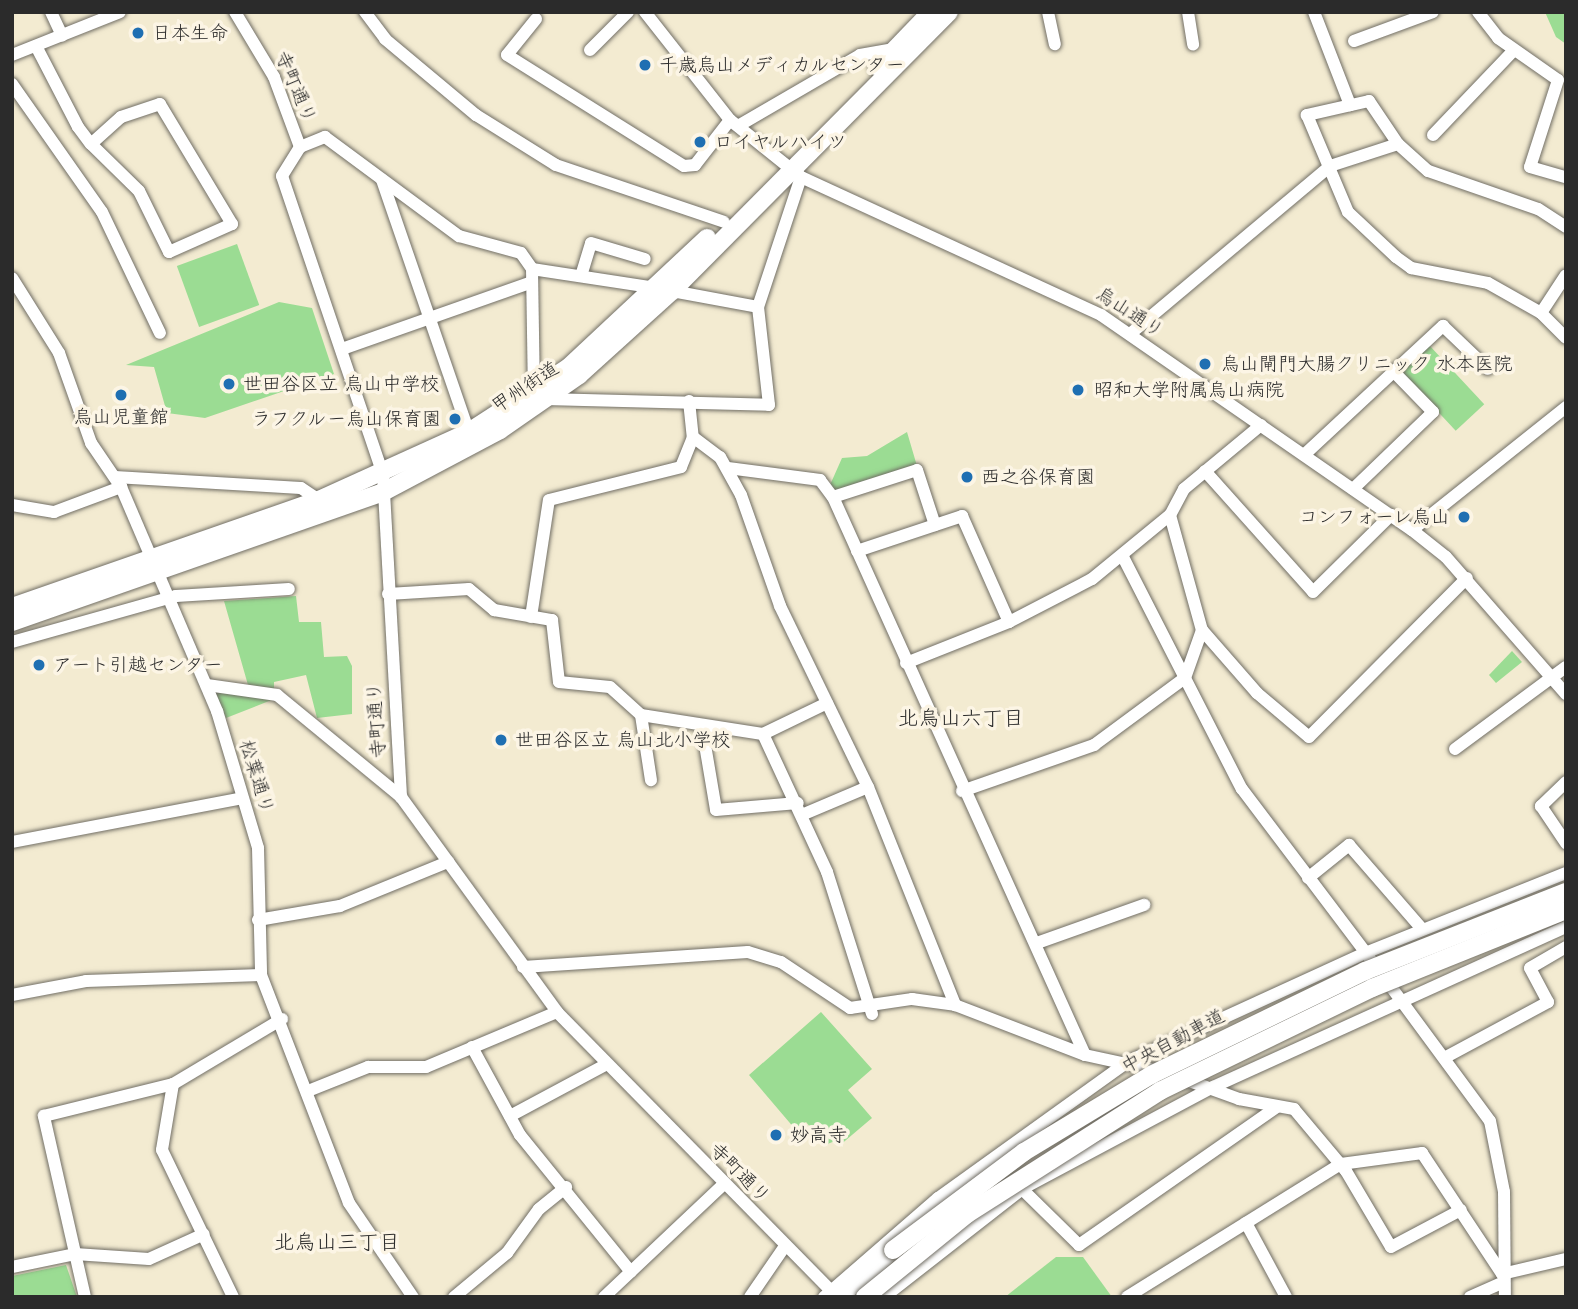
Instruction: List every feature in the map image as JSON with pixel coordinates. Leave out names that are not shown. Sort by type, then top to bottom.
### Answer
[{"type":"highway","name":"甲州街道","points":[[664,289],[724,222],[793,169],[895,49],[931,12]]},
{"type":"highway","name":"甲州街道","points":[[12,607],[153,567],[383,483],[539,394],[664,289],[793,169],[949,12]]},
{"type":"highway","name":"甲州街道","points":[[12,622],[319,500],[383,483],[539,394]]},
{"type":"highway","name":"中央自動車道","points":[[832,1295],[957,1199],[1151,1075],[1365,971],[1566,892]]},
{"type":"highway","name":"中央自動車道","points":[[866,1297],[967,1214],[1160,1091],[1372,988],[1566,910]]},
{"type":"street","points":[[51,12],[62,36]]},
{"type":"street","points":[[12,55],[120,12]]},
{"type":"street","name":"寺町通り","points":[[235,12],[274,77],[300,147],[282,177],[342,349],[383,483],[401,797],[557,1012],[605,1065],[832,1295]]},
{"type":"street","points":[[365,12],[385,39],[476,115],[556,165],[724,222]]},
{"type":"street","points":[[590,50],[628,12]]},
{"type":"street","name":"烏山通り","points":[[645,12],[734,123],[793,169],[1078,302],[1130,334],[1412,530],[1467,578],[1566,694]]},
{"type":"street","points":[[1048,12],[1055,44]]},
{"type":"street","points":[[1188,12],[1193,45]]},
{"type":"street","points":[[1314,12],[1350,105]]},
{"type":"street","points":[[1354,41],[1433,12]]},
{"type":"street","points":[[1478,12],[1514,50],[1558,80],[1530,167],[1566,177]]},
{"type":"street","points":[[536,14],[507,55],[684,166],[695,165],[734,123],[860,55],[895,49]]},
{"type":"street","points":[[36,46],[91,144],[139,191],[169,253],[232,224],[160,104],[121,117],[91,144]]},
{"type":"street","points":[[1433,135],[1514,50]]},
{"type":"street","points":[[12,84],[102,212],[160,333]]},
{"type":"street","points":[[1566,227],[1538,209],[1428,171],[1398,144],[1369,101],[1307,115],[1331,166],[1348,212],[1411,268],[1488,283],[1541,313],[1566,338]]},
{"type":"street","points":[[300,147],[325,137],[459,236],[521,253],[532,275],[539,394],[769,405],[758,307],[793,169]]},
{"type":"street","points":[[1130,334],[1331,166],[1398,144]]},
{"type":"street","points":[[381,179],[469,432]]},
{"type":"street","points":[[581,276],[591,243],[645,259]]},
{"type":"street","points":[[342,349],[429,318],[532,275],[581,276],[758,307]]},
{"type":"street","points":[[1541,313],[1566,275]]},
{"type":"street","name":"松葉通り","points":[[12,278],[59,353],[91,443],[118,482],[166,598],[207,685],[261,870],[258,920],[261,975],[282,1019],[349,1203],[413,1297]]},
{"type":"street","points":[[1304,455],[1444,326],[1488,369]]},
{"type":"street","points":[[1353,489],[1433,412],[1394,372]]},
{"type":"street","points":[[531,617],[549,500],[681,467],[693,437],[688,401]]},
{"type":"street","points":[[1412,530],[1566,407]]},
{"type":"street","points":[[906,663],[1009,622],[1093,579],[1170,515],[1184,489],[1261,425]]},
{"type":"street","points":[[693,437],[729,468],[780,606],[868,787],[955,1004]]},
{"type":"street","points":[[729,468],[820,480],[833,497],[962,791],[1037,943],[1085,1055]]},
{"type":"street","points":[[833,497],[917,470],[935,525]]},
{"type":"street","points":[[1205,471],[1313,592],[1391,515]]},
{"type":"street","points":[[12,505],[54,512],[118,482],[301,488],[319,500]]},
{"type":"street","points":[[1170,515],[1202,630],[1257,693],[1309,737],[1467,578]]},
{"type":"street","points":[[857,551],[962,516],[1009,622]]},
{"type":"street","points":[[1122,555],[1242,789],[1446,1057],[1490,1121],[1500,1154],[1501,1278],[1506,1297]]},
{"type":"street","points":[[12,642],[166,598],[289,589]]},
{"type":"street","points":[[388,594],[469,589],[494,610],[552,620],[559,682],[610,687],[641,715],[702,727],[762,734],[827,703]]},
{"type":"street","points":[[962,791],[1094,746],[1185,678],[1202,630]]},
{"type":"street","points":[[1455,749],[1566,667]]},
{"type":"street","points":[[207,685],[277,695],[401,797]]},
{"type":"street","points":[[641,715],[651,780]]},
{"type":"street","points":[[702,727],[716,810],[801,809],[868,787]]},
{"type":"street","points":[[762,734],[801,809],[871,1011]]},
{"type":"street","points":[[1566,782],[1541,806],[1566,843]]},
{"type":"street","points":[[12,842],[242,798]]},
{"type":"street","points":[[1308,878],[1349,845],[1422,929]]},
{"type":"street","points":[[258,920],[340,906],[448,862]]},
{"type":"street","points":[[832,1295],[938,1198],[1128,1062],[1366,953],[1566,873]]},
{"type":"street","points":[[1037,943],[1143,905]]},
{"type":"street","points":[[884,1297],[1022,1189],[1213,1087],[1566,927]]},
{"type":"street","points":[[1446,1057],[1548,1002],[1530,968],[1566,947]]},
{"type":"street","points":[[523,967],[748,952],[781,961],[850,1008],[871,1011],[912,999],[955,1004],[1085,1055],[1128,1062],[1277,1107],[1294,1109],[1340,1164],[1391,1247],[1461,1210]]},
{"type":"street","points":[[12,995],[86,981],[261,975]]},
{"type":"street","points":[[308,1091],[368,1067],[426,1067],[557,1012]]},
{"type":"street","points":[[85,1297],[44,1116],[173,1084],[282,1019]]},
{"type":"street","points":[[472,1047],[510,1116],[632,1272]]},
{"type":"street","points":[[510,1116],[605,1065]]},
{"type":"street","points":[[173,1084],[162,1150],[233,1297]]},
{"type":"street","points":[[1022,1189],[1079,1245],[1277,1107]]},
{"type":"street","points":[[1127,1297],[1340,1164],[1422,1153],[1461,1210],[1501,1278]]},
{"type":"street","points":[[604,1297],[723,1185]]},
{"type":"street","points":[[454,1297],[507,1253],[540,1209],[566,1188]]},
{"type":"street","points":[[1246,1223],[1286,1297]]},
{"type":"street","points":[[12,1267],[75,1254],[149,1259],[204,1234]]},
{"type":"street","points":[[751,1297],[785,1246]]},
{"type":"street","points":[[1471,1297],[1501,1278],[1566,1259]]},
{"type":"green space","points":[[1545,12],[1566,12],[1566,44],[1556,37]]},
{"type":"green space","points":[[237,244],[259,305],[199,327],[177,266]]},
{"type":"green space","points":[[279,302],[312,308],[334,374],[205,418],[167,413],[154,367],[126,365]]},
{"type":"green space","points":[[1429,345],[1484,404],[1456,431],[1400,372]]},
{"type":"green space","points":[[907,432],[917,466],[838,493],[830,485],[842,458],[867,456]]},
{"type":"green space","points":[[296,596],[299,622],[321,622],[324,657],[347,656],[352,666],[352,714],[317,718],[306,675],[274,682],[274,689],[248,685],[224,601]]},
{"type":"green space","points":[[1512,651],[1522,662],[1496,683],[1489,675]]},
{"type":"green space","points":[[215,692],[274,699],[226,718]]},
{"type":"green space","points":[[821,1012],[872,1069],[848,1090],[872,1118],[839,1146],[835,1141],[825,1145],[806,1122],[795,1129],[749,1075]]},
{"type":"green space","points":[[1056,1257],[1083,1257],[1112,1297],[1005,1297]]},
{"type":"green space","points":[[66,1265],[77,1297],[12,1297],[12,1276]]},
{"type":"place","name":"日本生命","points":[[138,33]]},
{"type":"place","name":"千歳烏山メディカルセンター","points":[[645,65]]},
{"type":"place","name":"ロイヤルハイツ","points":[[700,142]]},
{"type":"place","name":"烏山閘門大腸クリニック 水本医院","points":[[1205,364]]},
{"type":"place","name":"世田谷区立 烏山中学校","points":[[229,384]]},
{"type":"place","name":"昭和大学附属烏山病院","points":[[1078,390]]},
{"type":"place","name":"烏山児童館","points":[[121,395]]},
{"type":"place","name":"ラフクルー烏山保育園","points":[[455,419]]},
{"type":"place","name":"西之谷保育園","points":[[967,477]]},
{"type":"place","name":"コンフォーレ烏山","points":[[1464,517]]},
{"type":"place","name":"アート引越センター","points":[[39,665]]},
{"type":"place","name":"世田谷区立 烏山北小学校","points":[[501,740]]},
{"type":"place","name":"妙高寺","points":[[776,1135]]},
{"type":"district","name":"北烏山六丁目","points":[[961,718]]},
{"type":"district","name":"北烏山三丁目","points":[[337,1242]]}]
